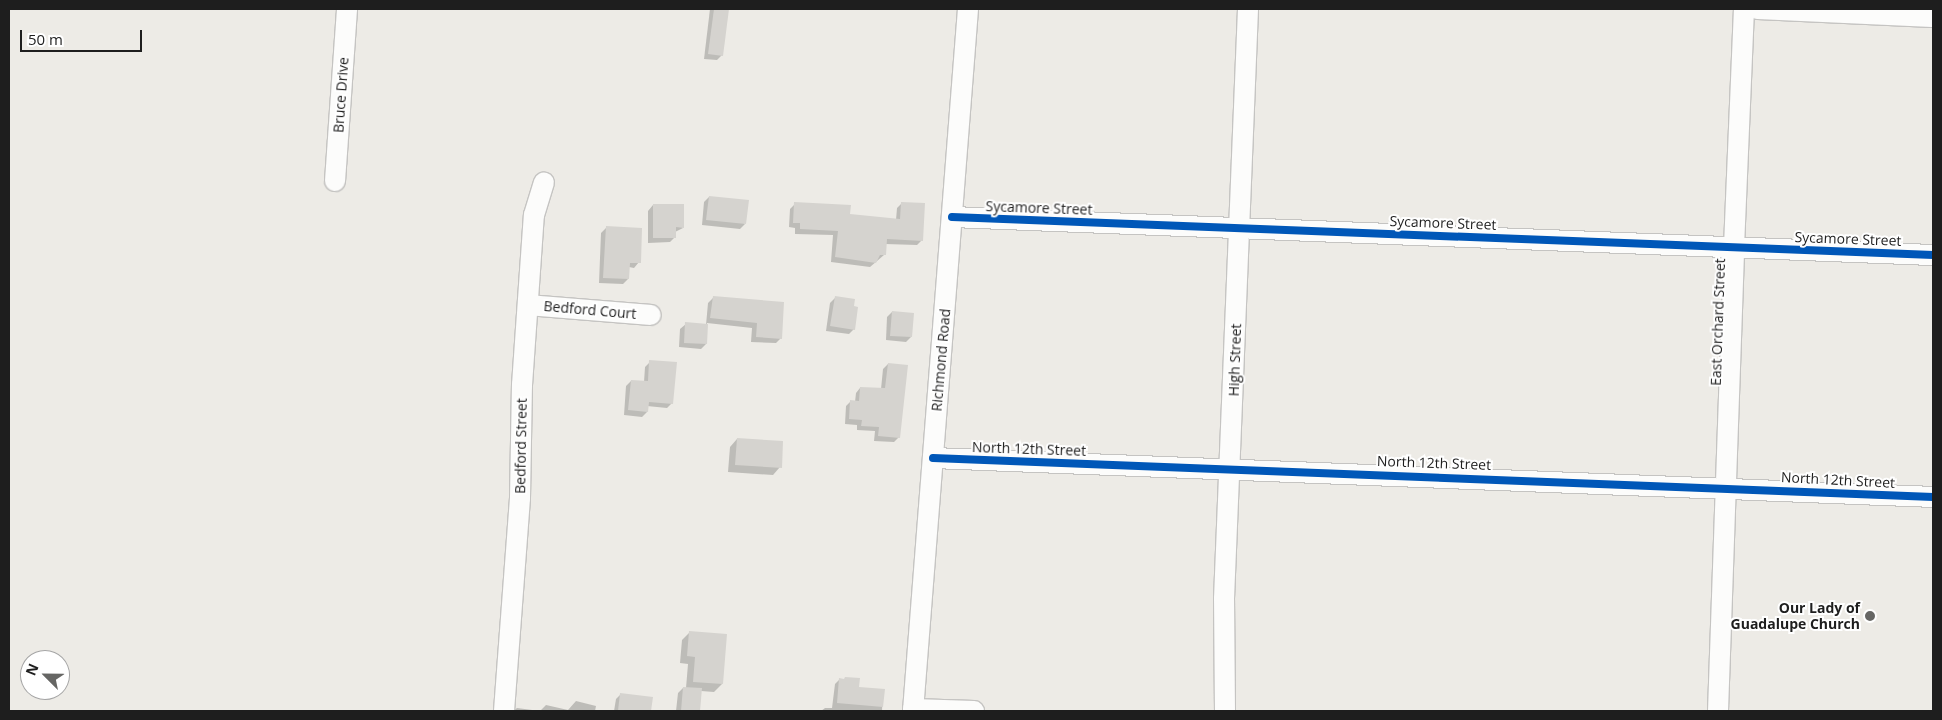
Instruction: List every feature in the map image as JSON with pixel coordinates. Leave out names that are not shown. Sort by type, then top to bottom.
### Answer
[{"type":"street","name":"Bruce Drive","points":[[335,181],[347,9]]},
{"type":"street","name":"Richmond Road","points":[[913,710],[968,9]]},
{"type":"street","name":"High Street","points":[[1225,711],[1224,599],[1231,468],[1248,9]]},
{"type":"street","name":"East Orchard Street","points":[[1718,711],[1744,9]]},
{"type":"street","points":[[1757,9],[1933,17]]},
{"type":"street","name":"Bedford Street","points":[[504,711],[520,498],[522,385],[534,215],[544,183]]},
{"type":"street","name":"Sycamore Street","points":[[952,217],[1933,255]]},
{"type":"street","name":"Bedford Court","points":[[528,306],[651,315]]},
{"type":"street","name":"North 12th Street","points":[[933,458],[1725,487],[1933,497]]},
{"type":"street","points":[[913,710],[974,711]]},
{"type":"building","points":[[714,9],[729,9],[723,56],[708,54]]},
{"type":"building","points":[[709,196],[749,200],[746,224],[706,220]]},
{"type":"building","points":[[794,202],[851,205],[850,214],[900,219],[901,202],[925,203],[923,241],[887,239],[886,255],[880,255],[876,263],[835,257],[838,231],[800,229],[800,223],[793,223]]},
{"type":"building","points":[[653,204],[684,204],[684,228],[676,227],[676,238],[653,238]]},
{"type":"building","points":[[606,226],[642,228],[641,263],[630,263],[629,279],[603,278]]},
{"type":"building","points":[[713,296],[784,302],[782,339],[756,337],[757,323],[710,318]]},
{"type":"building","points":[[835,296],[855,299],[854,306],[858,307],[855,330],[830,326]]},
{"type":"building","points":[[892,311],[914,313],[912,337],[890,336]]},
{"type":"building","points":[[685,322],[708,324],[707,344],[684,343]]},
{"type":"building","points":[[649,360],[677,362],[673,404],[649,402],[648,412],[628,410],[631,380],[648,381]]},
{"type":"building","points":[[888,363],[908,365],[900,438],[878,436],[879,427],[861,426],[862,420],[849,419],[850,400],[859,401],[860,387],[885,388]]},
{"type":"building","points":[[737,438],[783,441],[782,468],[735,465]]},
{"type":"building","points":[[689,631],[727,634],[723,684],[693,682],[695,657],[687,656]]},
{"type":"building","points":[[845,677],[860,678],[859,687],[885,689],[883,707],[837,703],[839,678],[844,679]]},
{"type":"building","points":[[683,687],[702,688],[700,711],[681,711]]},
{"type":"building","points":[[620,693],[653,697],[651,711],[618,711]]},
{"type":"cycle path","points":[[952,217],[1933,255]]},
{"type":"cycle path","points":[[933,458],[1933,497]]},
{"type":"place","name":"Our Lady of Guadalupe Church","points":[[1870,616]]}]
